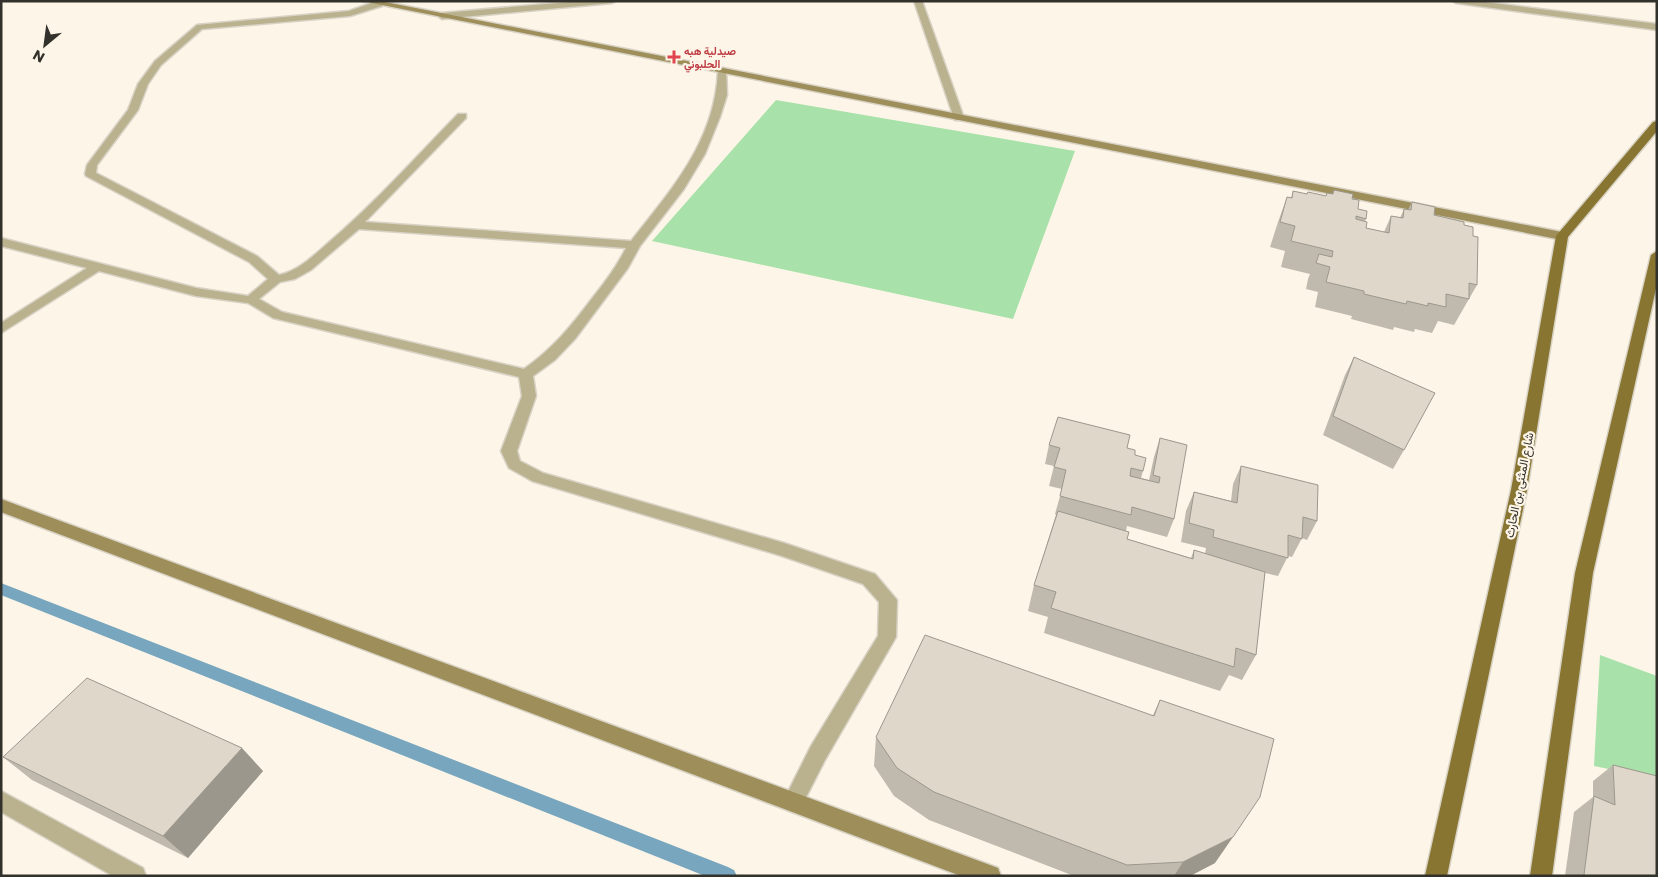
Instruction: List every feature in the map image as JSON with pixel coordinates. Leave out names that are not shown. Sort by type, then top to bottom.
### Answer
[{"type":"main road","points":[[366,1],[1562,236],[1657,124]]},
{"type":"main road","name":"شارع المثنى بن الحارث","points":[[1436,876],[1519,490],[1562,236]]},
{"type":"main road","points":[[1541,876],[1584,573],[1657,255]]},
{"type":"main road","points":[[1,505],[990,876]]},
{"type":"street","points":[[442,16],[611,1]]},
{"type":"street","points":[[918,1],[959,118]]},
{"type":"street","points":[[1456,1],[1657,27]]},
{"type":"street","points":[[276,278],[253,259],[90,174],[92,165],[133,110],[143,84],[158,64],[200,27],[350,13],[380,3]]},
{"type":"street","points":[[1,242],[196,292],[251,300],[278,315],[526,374],[550,357],[570,336],[624,265],[634,245],[678,189],[700,154],[718,109],[722,95],[723,71]]},
{"type":"street","points":[[251,300],[276,278],[291,276],[307,267],[356,225],[462,116]]},
{"type":"street","points":[[356,225],[634,245]]},
{"type":"street","points":[[1,329],[96,267]]},
{"type":"street","points":[[526,374],[529,396],[509,451],[514,464],[538,477],[784,550],[869,580],[888,600],[887,637],[818,753],[793,802]]},
{"type":"street","points":[[1,801],[135,876]]},
{"type":"green space","points":[[776,100],[1075,151],[1013,319],[652,241]]},
{"type":"green space","points":[[1600,655],[1657,676],[1657,779],[1594,766]]},
{"type":"building","points":[[1334,190],[1353,194],[1352,199],[1359,200],[1358,209],[1367,211],[1366,219],[1356,216],[1356,219],[1367,222],[1366,228],[1389,233],[1391,216],[1403,218],[1404,209],[1411,210],[1412,202],[1435,207],[1434,215],[1464,222],[1464,225],[1473,227],[1473,236],[1478,237],[1477,285],[1469,283],[1469,299],[1446,294],[1446,307],[1428,303],[1428,306],[1407,301],[1406,304],[1326,282],[1330,267],[1316,263],[1319,254],[1332,257],[1333,251],[1291,241],[1295,226],[1280,222],[1287,197],[1292,198],[1293,191],[1326,196],[1327,193],[1333,194]]},
{"type":"building","points":[[1354,357],[1435,393],[1404,450],[1333,416]]},
{"type":"building","points":[[1058,417],[1130,435],[1127,448],[1135,450],[1135,455],[1146,458],[1143,471],[1131,468],[1130,476],[1159,483],[1160,477],[1153,475],[1160,438],[1187,445],[1174,519],[1132,507],[1131,515],[1060,496],[1066,470],[1054,467],[1060,448],[1049,445]]},
{"type":"building","points":[[1241,466],[1318,485],[1317,521],[1303,517],[1302,539],[1288,535],[1288,558],[1213,537],[1214,530],[1189,523],[1194,492],[1237,503]]},
{"type":"building","points":[[1058,511],[1129,532],[1127,539],[1193,559],[1194,550],[1265,572],[1256,655],[1236,648],[1234,667],[1051,608],[1056,592],[1034,585]]},
{"type":"building","points":[[925,635],[1154,716],[1160,700],[1274,739],[1260,797],[1233,837],[1183,862],[1127,865],[934,792],[897,768],[876,737]]},
{"type":"building","points":[[87,678],[242,748],[163,836],[3,757]]},
{"type":"building","points":[[1613,765],[1657,776],[1657,876],[1584,875],[1594,796],[1615,805]]},
{"type":"waterway","points":[[1,589],[728,876]]},
{"type":"place","name":"صيدلية هبه الحلبوني","points":[[674,57]]}]
